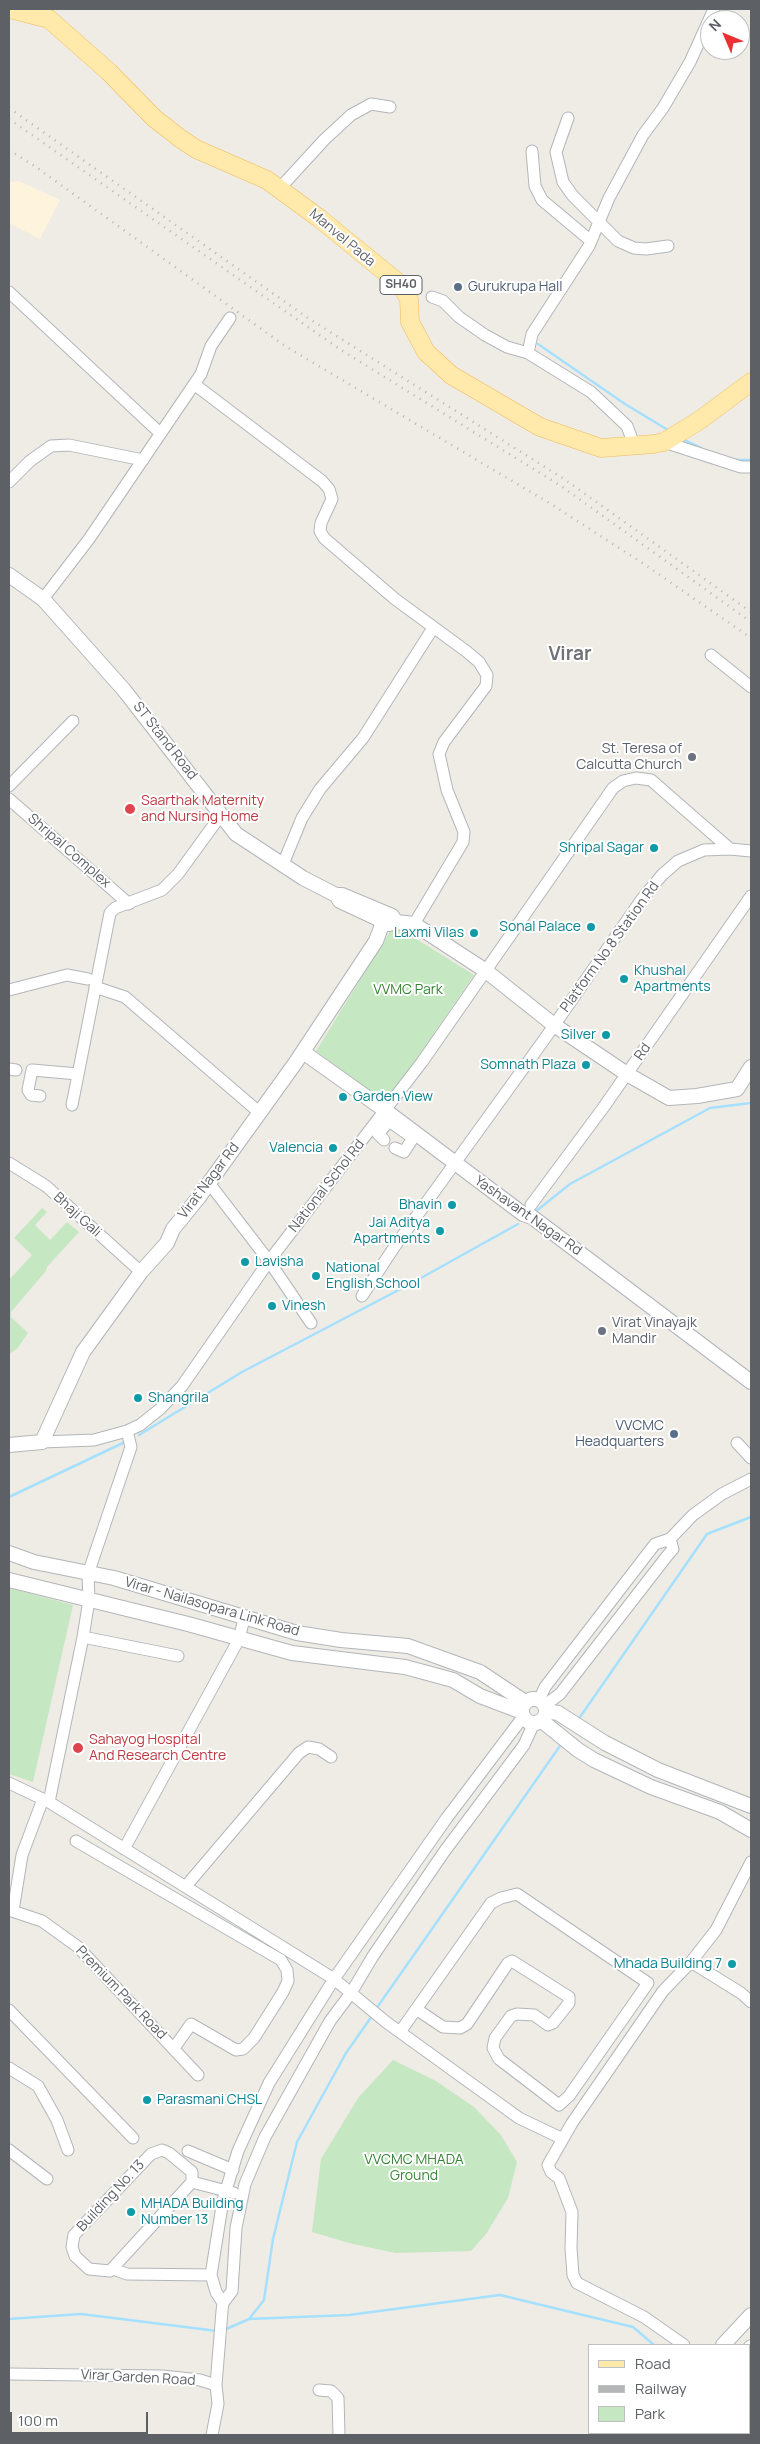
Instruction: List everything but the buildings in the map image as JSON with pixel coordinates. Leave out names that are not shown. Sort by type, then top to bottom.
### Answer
[{"type":"main road","points":[[10,9],[40,14]]},
{"type":"main road","name":"Manvel Pada","points":[[40,14],[109,72],[154,118],[181,139],[196,149],[267,180],[280,188],[401,286],[409,298],[410,322],[426,352],[450,375],[540,426],[601,448],[634,447],[664,442],[700,420],[751,382]]},
{"type":"street","points":[[528,353],[532,334],[569,281],[591,241],[609,198],[643,135],[663,108],[690,62],[714,9]]},
{"type":"street","points":[[280,188],[324,140],[351,115],[371,104],[390,107]]},
{"type":"street","points":[[568,118],[556,152],[562,182],[599,223],[618,240],[634,248],[646,249],[668,246]]},
{"type":"street","points":[[532,151],[535,186],[542,200],[591,241]]},
{"type":"street","points":[[9,292],[160,433]]},
{"type":"street","points":[[432,298],[443,301],[458,317],[485,335],[506,347],[528,353],[592,392],[627,426],[634,447]]},
{"type":"street","points":[[43,600],[143,460],[201,374],[211,346],[230,318]]},
{"type":"street","points":[[194,384],[330,489],[332,499],[321,523],[320,530],[324,538],[433,628],[466,651],[479,662],[488,675],[486,686],[444,742],[439,754],[447,790],[464,832],[463,842],[414,924],[486,971],[554,1025],[627,1074],[670,1098],[697,1096],[737,1089],[751,1067]]},
{"type":"street","points":[[664,442],[742,467],[751,467]]},
{"type":"street","points":[[9,482],[30,461],[51,446],[69,445],[143,460]]},
{"type":"street","name":"ST Stand Road","points":[[9,575],[43,600],[124,690],[236,834],[336,895],[342,895],[389,919],[414,924]]},
{"type":"street","points":[[283,864],[302,818],[320,789],[363,738],[433,628]]},
{"type":"street","points":[[711,655],[751,687]]},
{"type":"street","points":[[9,786],[73,720]]},
{"type":"street","name":"National Schol Rd","points":[[42,1442],[94,1440],[127,1433],[160,1410],[182,1386],[269,1261],[389,1116],[580,833],[613,788],[623,781],[636,778],[650,780],[730,849]]},
{"type":"street","name":"Shripal Complex","points":[[9,799],[129,904]]},
{"type":"street","points":[[67,1102],[91,983],[110,913],[115,908],[162,890],[178,874],[221,815]]},
{"type":"street","name":"Platform No.8 Station Rd","points":[[362,1296],[642,899],[662,875],[678,861],[704,850],[730,849],[751,851]]},
{"type":"street","name":"Rd","points":[[527,1210],[627,1074],[751,896]]},
{"type":"street","name":"Virat Nagar Rd","points":[[42,1442],[84,1352],[141,1272],[167,1243],[172,1229],[212,1185],[260,1113],[306,1054],[389,919]]},
{"type":"street","points":[[9,990],[67,976],[91,983],[125,997],[260,1113]]},
{"type":"street","points":[[306,1054],[212,1185],[269,1261],[311,1323]]},
{"type":"street","name":"Yashavant Nagar Rd","points":[[306,1054],[454,1163],[527,1210],[532,1217],[751,1382]]},
{"type":"street","points":[[40,1096],[31,1095],[28,1090],[32,1070],[74,1074]]},
{"type":"street","points":[[384,1140],[378,1134],[389,1116],[413,1138],[404,1152],[395,1148]]},
{"type":"street","name":"Bhaji Gali","points":[[9,1163],[46,1186],[141,1272]]},
{"type":"street","points":[[527,1210],[533,1226],[751,1394]]},
{"type":"street","points":[[11,1911],[22,1855],[46,1800],[83,1637],[89,1600],[88,1574],[131,1447],[127,1433]]},
{"type":"street","points":[[9,1445],[42,1442]]},
{"type":"street","points":[[737,1443],[751,1458]]},
{"type":"street","points":[[222,2307],[232,2291],[236,2228],[245,2184],[264,2137],[330,2021],[355,1997],[373,1956],[444,1852],[524,1745],[539,1713],[551,1680],[655,1544],[670,1539],[693,1515],[722,1494],[751,1479]]},
{"type":"street","points":[[212,2435],[218,2404],[216,2385],[222,2307],[211,2275],[226,2191],[234,2170],[238,2151],[269,2083],[334,1979],[446,1819],[539,1713],[560,1694],[673,1549],[670,1539]]},
{"type":"street","name":"Virar - Nailasopara Link Road","points":[[9,1553],[34,1562],[114,1578],[244,1619],[306,1635],[408,1646],[480,1672],[539,1713],[578,1750],[594,1760],[651,1787],[720,1812],[751,1830]]},
{"type":"street","name":"Virar - Nailasopara Link Road","points":[[9,1580],[188,1624],[292,1653],[405,1667],[453,1680],[480,1696],[539,1713],[588,1733],[658,1770],[751,1806]]},
{"type":"street","points":[[124,1849],[239,1639],[244,1619]]},
{"type":"street","points":[[83,1637],[178,1656]]},
{"type":"street","points":[[594,1760],[605,1743]]},
{"type":"street","points":[[186,1886],[300,1754],[308,1747],[319,1749],[331,1757]]},
{"type":"street","points":[[9,1783],[46,1800],[334,1979],[386,2022],[520,2118],[563,2139]]},
{"type":"street","points":[[76,1841],[280,1960],[287,1970],[288,1981],[283,1992],[254,2038],[243,2049],[236,2050],[191,2024],[174,2048]]},
{"type":"street","points":[[683,2344],[644,2317],[577,2283],[573,2275],[571,2248],[572,2212],[559,2178],[551,2172],[548,2165],[573,2120],[663,1991],[691,1962],[716,1930],[751,1862]]},
{"type":"street","points":[[400,2032],[491,1903],[517,1894],[648,1983],[663,1991]]},
{"type":"street","name":"Premium Park Road","points":[[11,1911],[42,1921],[78,1947],[198,2075]]},
{"type":"street","points":[[416,2009],[443,2027],[460,2028],[467,2024],[508,1963],[512,1961],[569,1997],[568,2003],[553,2023],[548,2025],[534,2015],[517,2014],[511,2016],[495,2038],[493,2048],[499,2059],[559,2105],[573,2120]]},
{"type":"street","points":[[691,1962],[741,1993],[751,2002]]},
{"type":"street","points":[[559,2105],[569,2096],[648,1983]]},
{"type":"street","points":[[9,2010],[133,2138]]},
{"type":"street","points":[[9,2068],[38,2086],[57,2120],[68,2150]]},
{"type":"street","points":[[9,2150],[47,2179]]},
{"type":"street","name":"Building No. 13","points":[[192,2182],[192,2172],[170,2153],[162,2150],[151,2154],[74,2235],[72,2248],[75,2256],[89,2269],[110,2271],[113,2269],[127,2274],[211,2275]]},
{"type":"street","points":[[188,2151],[234,2170]]},
{"type":"street","points":[[113,2269],[192,2182],[243,2195]]},
{"type":"street","points":[[725,2344],[751,2315]]},
{"type":"street","name":"Virar Garden Road","points":[[9,2374],[162,2376],[200,2380],[216,2385]]},
{"type":"street","points":[[319,2390],[331,2391],[338,2398],[340,2435]]},
{"type":"shaded area","points":[[19,181],[60,200],[40,239],[9,223],[9,182]]},
{"type":"green space","name":"VVMC Park","points":[[394,925],[474,975],[386,1103],[316,1051]]},
{"type":"green space","points":[[42,1208],[47,1212],[35,1225],[50,1240],[67,1222],[79,1232],[47,1267],[46,1271],[11,1312],[11,1317],[28,1333],[17,1349],[9,1354],[9,1280],[32,1255],[14,1238]]},
{"type":"green space","points":[[9,1588],[73,1605],[33,1782],[9,1774]]},
{"type":"green space","name":"VVCMC MHADA Ground","points":[[393,2060],[436,2081],[474,2107],[501,2135],[517,2162],[508,2198],[486,2234],[471,2251],[395,2253],[349,2243],[312,2232],[321,2159],[358,2098]]},
{"type":"waterway","points":[[538,344],[625,404],[668,430]]},
{"type":"waterway","points":[[682,439],[701,448]]},
{"type":"waterway","points":[[734,460],[751,460]]},
{"type":"waterway","points":[[535,1212],[570,1184],[710,1108],[751,1103]]},
{"type":"waterway","points":[[139,1435],[242,1372],[412,1283],[518,1224]]},
{"type":"waterway","points":[[9,1497],[125,1442]]},
{"type":"waterway","points":[[578,1720],[707,1534],[751,1517]]},
{"type":"waterway","points":[[376,2009],[562,1743]]},
{"type":"waterway","points":[[224,2330],[249,2319],[264,2300],[273,2239],[297,2142],[346,2053],[372,2016]]},
{"type":"waterway","points":[[249,2319],[349,2315],[500,2295],[633,2327],[653,2344]]},
{"type":"waterway","points":[[9,2319],[81,2314],[217,2331]]},
{"type":"railway","points":[[9,108],[308,318],[564,479],[751,612]]},
{"type":"railway","points":[[9,119],[341,350],[561,486],[751,622]]},
{"type":"railway","points":[[9,150],[36,167],[285,346],[551,504],[644,564],[751,638]]},
{"type":"place","name":"Gurukrupa Hall","points":[[458,287]]},
{"type":"place","name":"St. Teresa of Calcutta Church","points":[[692,757]]},
{"type":"place","name":"Saarthak Maternity and Nursing Home","points":[[130,809]]},
{"type":"place","name":"Shripal Sagar","points":[[654,848]]},
{"type":"place","name":"Sonal Palace","points":[[591,927]]},
{"type":"place","name":"Laxmi Vilas","points":[[474,933]]},
{"type":"place","name":"Khushal Apartments","points":[[624,979]]},
{"type":"place","name":"Silver","points":[[606,1035]]},
{"type":"place","name":"Somnath Plaza","points":[[586,1065]]},
{"type":"place","name":"Garden View","points":[[343,1097]]},
{"type":"place","name":"Valencia","points":[[333,1148]]},
{"type":"place","name":"Bhavin","points":[[452,1205]]},
{"type":"place","name":"Jai Aditya Apartments","points":[[440,1231]]},
{"type":"place","name":"Lavisha","points":[[245,1262]]},
{"type":"place","name":"National English School","points":[[316,1276]]},
{"type":"place","name":"Vinesh","points":[[272,1306]]},
{"type":"place","name":"Virat Vinayajk Mandir","points":[[602,1331]]},
{"type":"place","name":"Shangrila","points":[[138,1398]]},
{"type":"place","name":"VVCMC Headquarters","points":[[674,1434]]},
{"type":"place","name":"Sahayog Hospital And Research Centre","points":[[78,1748]]},
{"type":"place","name":"Mhada Building 7","points":[[732,1964]]},
{"type":"place","name":"Parasmani CHSL","points":[[147,2100]]},
{"type":"place","name":"MHADA Building Number 13","points":[[131,2212]]},
{"type":"district","name":"Virar","points":[[570,655]]}]
